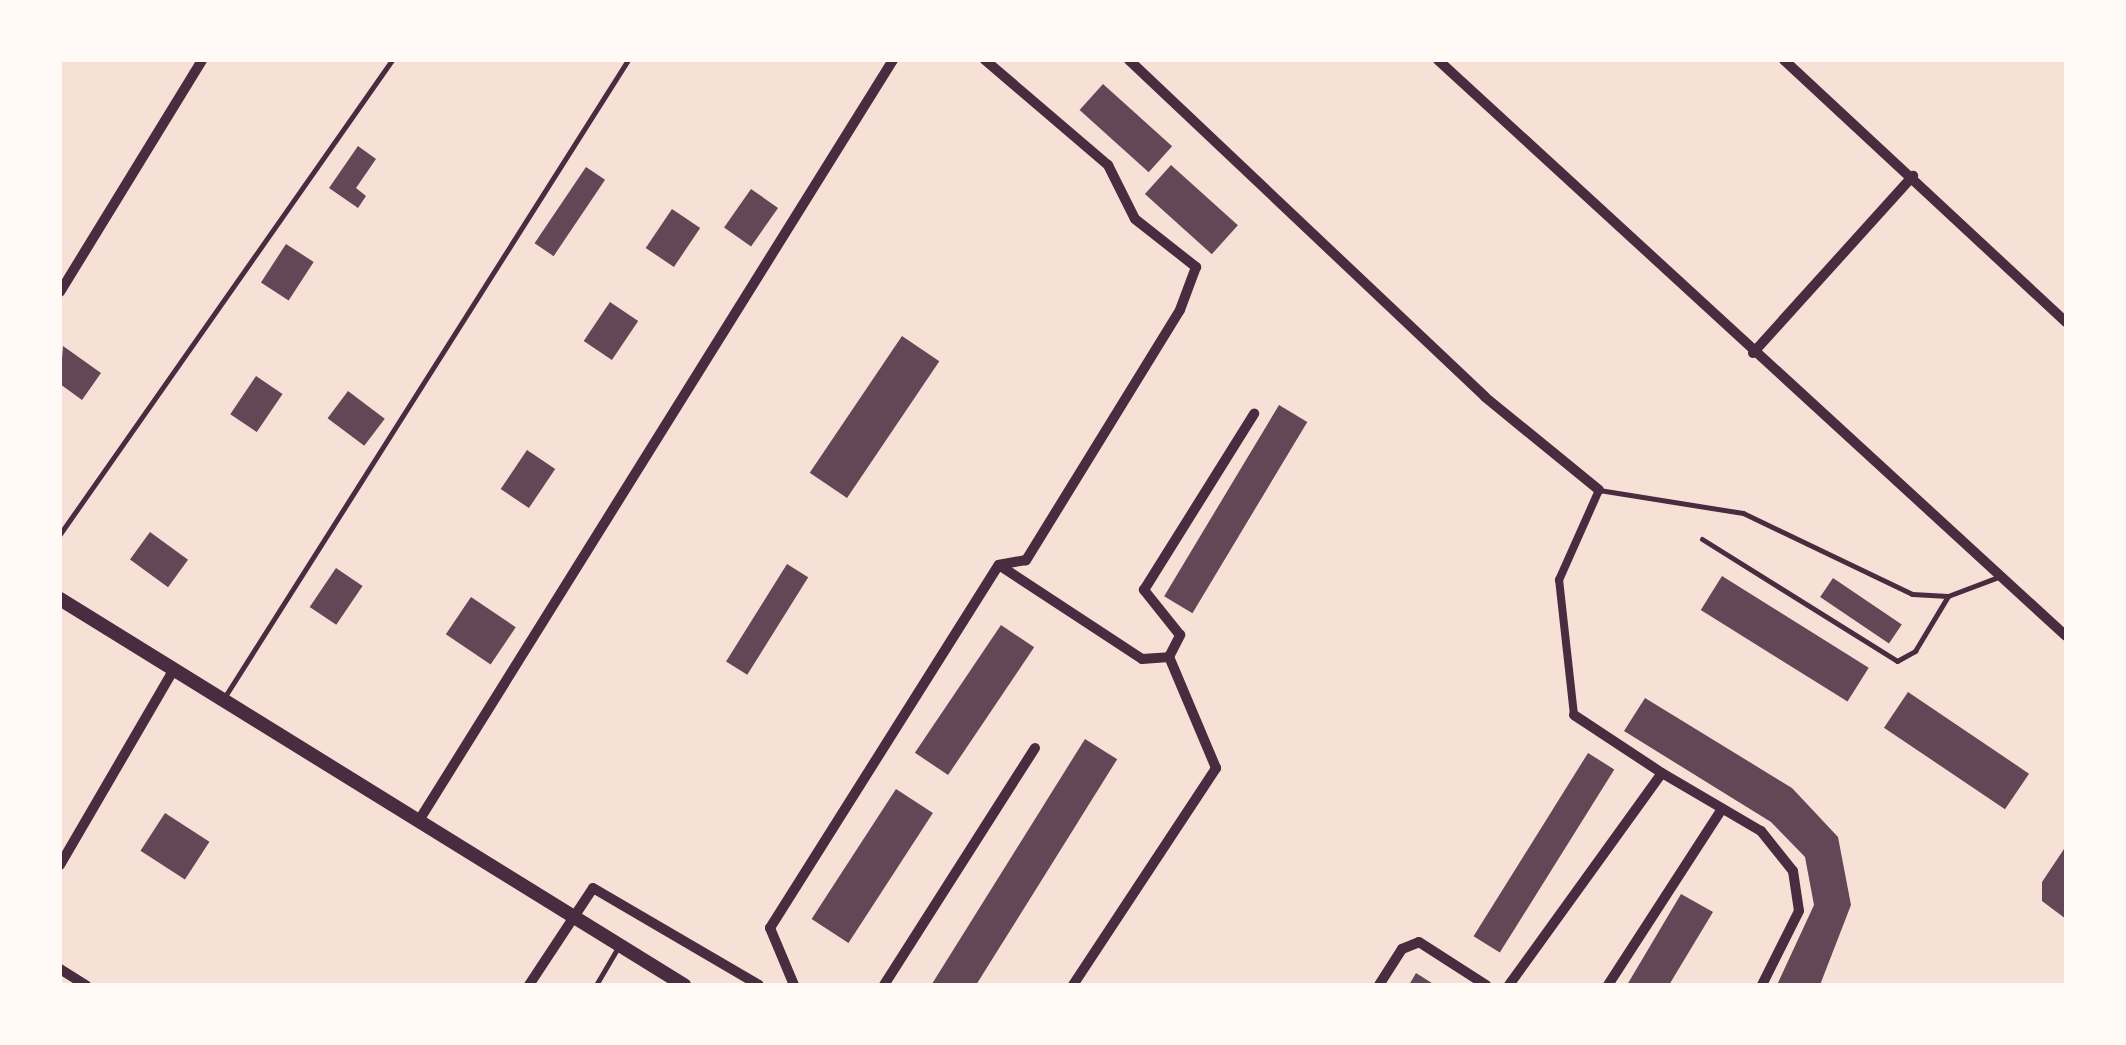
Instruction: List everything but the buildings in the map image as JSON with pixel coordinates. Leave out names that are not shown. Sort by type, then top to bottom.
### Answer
[{"type":"street","points":[[60,292],[202,60]]},
{"type":"street","points":[[418,822],[893,60]]},
{"type":"street","points":[[794,985],[770,928],[999,565],[1026,560],[1180,310],[1196,266],[1135,219],[1108,165],[985,60]]},
{"type":"street","points":[[1128,60],[1485,397],[1599,490],[1559,580],[1574,714],[1662,773],[1761,831],[1793,871],[1798,911],[1762,985]]},
{"type":"street","points":[[1438,60],[1753,353],[2066,636]]},
{"type":"street","points":[[1784,60],[2066,322]]},
{"type":"street","points":[[1753,353],[1913,176]]},
{"type":"street","points":[[1169,656],[1180,635],[1144,590],[1254,414]]},
{"type":"street","points":[[999,565],[1142,659],[1169,656]]},
{"type":"street","points":[[60,599],[684,985]]},
{"type":"street","points":[[1073,985],[1216,768],[1169,656]]},
{"type":"street","points":[[60,865],[173,671]]},
{"type":"street","points":[[884,985],[1035,748]]},
{"type":"street","points":[[1509,985],[1662,773]]},
{"type":"street","points":[[1608,985],[1722,809]]},
{"type":"street","points":[[529,985],[571,915],[593,888],[759,985]]},
{"type":"street","points":[[1379,985],[1402,949],[1419,942],[1486,985]]},
{"type":"street","points":[[60,968],[86,985]]},
{"type":"lane","points":[[60,534],[392,60]]},
{"type":"lane","points":[[222,700],[628,60]]},
{"type":"lane","points":[[1599,490],[1744,514],[1912,594],[1948,596],[2001,576]]},
{"type":"lane","points":[[1702,540],[1898,661],[1915,651],[1948,596]]},
{"type":"lane","points":[[596,985],[620,945]]}]
